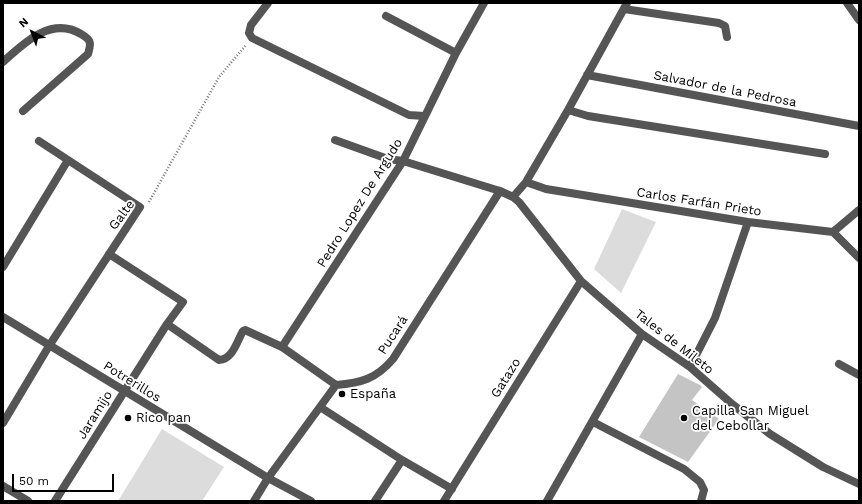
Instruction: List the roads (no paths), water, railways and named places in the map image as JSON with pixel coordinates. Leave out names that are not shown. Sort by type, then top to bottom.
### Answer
[{"type":"street","points":[[268,3],[251,25],[249,33],[252,38],[409,115],[424,116]]},
{"type":"street","name":"Pedro Lopez De Argudo","points":[[282,347],[402,161],[456,53],[484,3]]},
{"type":"street","points":[[847,3],[859,20]]},
{"type":"street","points":[[513,197],[526,182],[626,6],[719,23],[725,26],[727,37]]},
{"type":"street","points":[[386,16],[456,53]]},
{"type":"street","points":[[3,62],[26,41],[42,32],[60,27],[77,31],[89,40],[91,45],[88,54],[23,111]]},
{"type":"street","name":"Salvador de la Pedrosa","points":[[587,75],[859,126]]},
{"type":"street","points":[[568,110],[588,116],[825,154]]},
{"type":"street","name":"Tales de Mileto","points":[[335,140],[388,159],[402,161],[500,191],[513,197],[519,202],[581,281],[642,334],[690,367],[732,404],[770,434],[823,467],[859,484]]},
{"type":"street","points":[[3,267],[68,160],[39,141]]},
{"type":"street","name":"Galte","points":[[3,423],[49,346],[140,207],[68,160]]},
{"type":"street","name":"Carlos Farfán Prieto","points":[[526,182],[546,190],[748,222],[833,232]]},
{"type":"street","name":"Pucará","points":[[336,385],[365,381],[385,369],[500,191]]},
{"type":"street","points":[[859,210],[833,232],[859,258]]},
{"type":"street","points":[[690,367],[715,318],[748,222]]},
{"type":"street","name":"Jaramijo","points":[[55,501],[124,390],[183,302],[109,254]]},
{"type":"street","name":"Gatazo","points":[[444,501],[581,281]]},
{"type":"street","name":"Potrerillos","points":[[3,317],[268,478],[311,501]]},
{"type":"street","points":[[167,324],[219,360],[224,359],[231,353],[243,330],[245,330],[282,347],[336,385],[268,478],[254,501]]},
{"type":"street","points":[[547,501],[642,334]]},
{"type":"street","points":[[838,364],[859,375]]},
{"type":"street","points":[[320,407],[402,460],[452,489]]},
{"type":"street","points":[[593,422],[684,469],[700,482],[704,490],[701,501]]},
{"type":"street","points":[[375,501],[402,460]]},
{"type":"street","points":[[3,486],[28,501]]},
{"type":"place","name":"España","points":[[342,394]]},
{"type":"place","name":"Rico pan","points":[[128,418]]},
{"type":"place","name":"Capilla San Miguel del Cebollar","points":[[684,418]]}]
